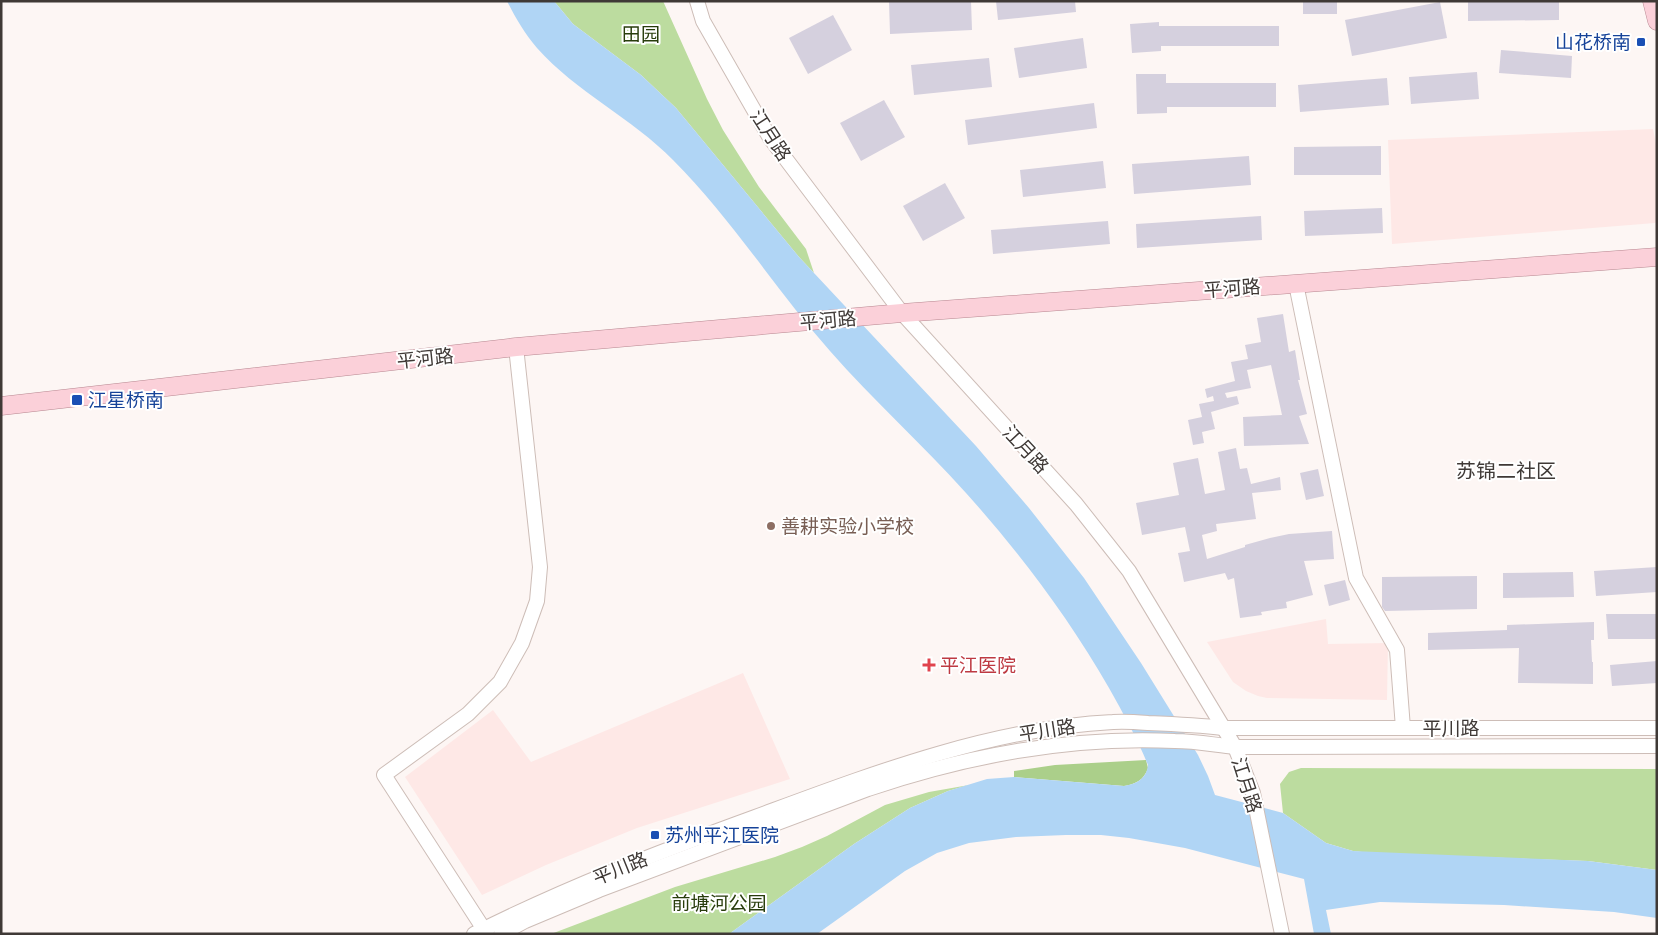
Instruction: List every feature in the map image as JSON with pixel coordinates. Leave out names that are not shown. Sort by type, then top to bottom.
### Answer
[{"type":"main road","points":[[1652,1],[1657,21]]},
{"type":"main road","name":"平河路","points":[[1,406],[516,347],[869,316],[1657,257]]},
{"type":"street","name":"江月路","points":[[697,1],[703,20],[770,138],[902,314],[1076,504],[1129,571],[1235,747],[1253,793],[1282,934]]},
{"type":"street","points":[[1296,284],[1356,578],[1397,650],[1403,728]]},
{"type":"street","points":[[481,932],[384,775],[468,714],[500,682],[522,643],[537,601],[540,567],[516,347]]},
{"type":"street","name":"平川路","points":[[481,932],[550,897],[654,854],[869,775],[1011,735],[1061,726],[1115,722],[1223,728],[1657,728]]},
{"type":"street","name":"平川路","points":[[501,934],[554,909],[648,870],[890,782],[970,761],[1032,749],[1086,742],[1175,740],[1235,747],[1657,746]]},
{"type":"shaded area","points":[[1653,129],[1657,149],[1657,221],[1655,223],[1392,244],[1388,140]]},
{"type":"shaded area","points":[[1326,619],[1328,644],[1388,643],[1387,700],[1267,698],[1258,696],[1246,691],[1233,682],[1207,642]]},
{"type":"shaded area","points":[[743,673],[790,779],[637,828],[546,865],[482,895],[405,777],[493,710],[531,762]]},
{"type":"green space","name":"田园","points":[[554,1],[663,1],[723,130],[759,187],[806,249],[814,273],[676,108],[641,75],[573,24]]},
{"type":"green space","points":[[1146,760],[1148,768],[1144,776],[1136,783],[1124,786],[1014,777],[1014,771],[1055,765]]},
{"type":"green space","points":[[1301,768],[1657,769],[1657,870],[1588,861],[1353,851],[1326,843],[1283,813],[1280,784],[1289,772]]},
{"type":"green space","name":"前塘河公园","points":[[969,785],[948,791],[910,808],[854,844],[729,934],[551,934],[675,887],[802,847],[885,805],[929,792]]},
{"type":"water","points":[[507,1],[554,1],[573,24],[641,75],[676,108],[799,257],[976,446],[1029,508],[1084,578],[1141,663],[1198,755],[1215,795],[1283,813],[1326,843],[1353,851],[1588,861],[1657,870],[1657,918],[1614,912],[1504,905],[1380,902],[1326,910],[1331,934],[1314,934],[1304,879],[1185,848],[1129,838],[1101,835],[1066,835],[1016,837],[969,843],[937,853],[905,871],[817,934],[729,934],[854,844],[910,808],[948,791],[987,779],[1014,777],[1124,786],[1140,780],[1146,773],[1148,765],[1130,726],[1094,662],[1043,587],[1006,539],[949,475],[830,351],[694,182],[657,145],[552,64],[528,37]]},
{"type":"building","points":[[889,1],[971,1],[972,30],[890,34]]},
{"type":"building","points":[[996,1],[1075,1],[1076,12],[998,20]]},
{"type":"building","points":[[1303,1],[1337,1],[1337,14],[1303,14]]},
{"type":"building","points":[[1468,1],[1559,1],[1559,20],[1468,21]]},
{"type":"building","points":[[1440,2],[1447,38],[1352,56],[1345,20]]},
{"type":"building","points":[[833,15],[852,50],[808,74],[789,38]]},
{"type":"building","points":[[1159,22],[1159,26],[1279,26],[1279,46],[1161,46],[1161,51],[1132,53],[1130,24]]},
{"type":"building","points":[[1083,38],[1087,68],[1019,78],[1014,48]]},
{"type":"building","points":[[1501,50],[1572,56],[1571,78],[1499,73]]},
{"type":"building","points":[[989,58],[992,87],[914,95],[911,65]]},
{"type":"building","points":[[1477,72],[1479,99],[1411,104],[1409,77]]},
{"type":"building","points":[[1136,74],[1166,74],[1166,83],[1276,83],[1276,107],[1167,107],[1167,113],[1137,114]]},
{"type":"building","points":[[1387,78],[1389,105],[1300,112],[1298,85]]},
{"type":"building","points":[[884,100],[905,137],[861,161],[840,123]]},
{"type":"building","points":[[1094,103],[1097,128],[968,145],[965,120]]},
{"type":"building","points":[[1381,146],[1381,175],[1294,175],[1294,147]]},
{"type":"building","points":[[1249,156],[1251,185],[1134,194],[1132,164]]},
{"type":"building","points":[[1103,161],[1106,188],[1023,197],[1020,170]]},
{"type":"building","points":[[945,183],[965,218],[923,241],[903,206]]},
{"type":"building","points":[[1382,208],[1383,233],[1305,236],[1304,211]]},
{"type":"building","points":[[1261,216],[1262,240],[1137,248],[1136,224]]},
{"type":"building","points":[[1108,221],[1110,244],[993,254],[991,230]]},
{"type":"building","points":[[1283,314],[1289,352],[1295,350],[1300,380],[1298,380],[1307,414],[1299,416],[1309,444],[1244,446],[1243,417],[1282,415],[1271,365],[1247,370],[1251,388],[1225,393],[1227,398],[1237,396],[1239,404],[1211,412],[1215,429],[1202,432],[1204,443],[1193,445],[1188,420],[1202,417],[1199,404],[1214,401],[1213,396],[1207,398],[1205,389],[1235,381],[1231,362],[1248,359],[1245,345],[1261,342],[1257,318]]},
{"type":"building","points":[[1236,448],[1240,469],[1247,468],[1251,484],[1280,477],[1281,490],[1252,493],[1256,519],[1216,524],[1217,531],[1202,535],[1207,559],[1270,538],[1289,534],[1332,531],[1334,559],[1304,561],[1313,595],[1286,602],[1287,608],[1261,612],[1262,615],[1240,618],[1234,578],[1228,580],[1225,573],[1184,582],[1178,553],[1190,551],[1185,527],[1142,535],[1136,503],[1179,495],[1173,463],[1198,458],[1205,494],[1225,490],[1218,452]]},
{"type":"building","points":[[1318,469],[1324,496],[1306,500],[1300,473]]},
{"type":"building","points":[[1657,567],[1657,592],[1596,596],[1594,571]]},
{"type":"building","points":[[1573,572],[1574,597],[1503,598],[1503,573]]},
{"type":"building","points":[[1477,576],[1477,609],[1385,611],[1382,607],[1382,577]]},
{"type":"building","points":[[1345,580],[1350,600],[1329,606],[1324,585]]},
{"type":"building","points":[[1606,614],[1657,614],[1657,639],[1608,639]]},
{"type":"building","points":[[1594,622],[1594,640],[1591,640],[1593,684],[1518,683],[1519,648],[1428,650],[1428,633],[1507,630],[1507,625]]},
{"type":"building","points":[[1657,661],[1657,683],[1612,686],[1610,665]]},
{"type":"place","name":"山花桥南","points":[[1641,42]]},
{"type":"place","name":"江星桥南","points":[[77,400]]},
{"type":"place","name":"善耕实验小学校","points":[[771,526]]},
{"type":"place","name":"平江医院","points":[[929,665]]},
{"type":"place","name":"苏州平江医院","points":[[655,835]]},
{"type":"district","name":"苏锦二社区","points":[[1506,470]]}]
